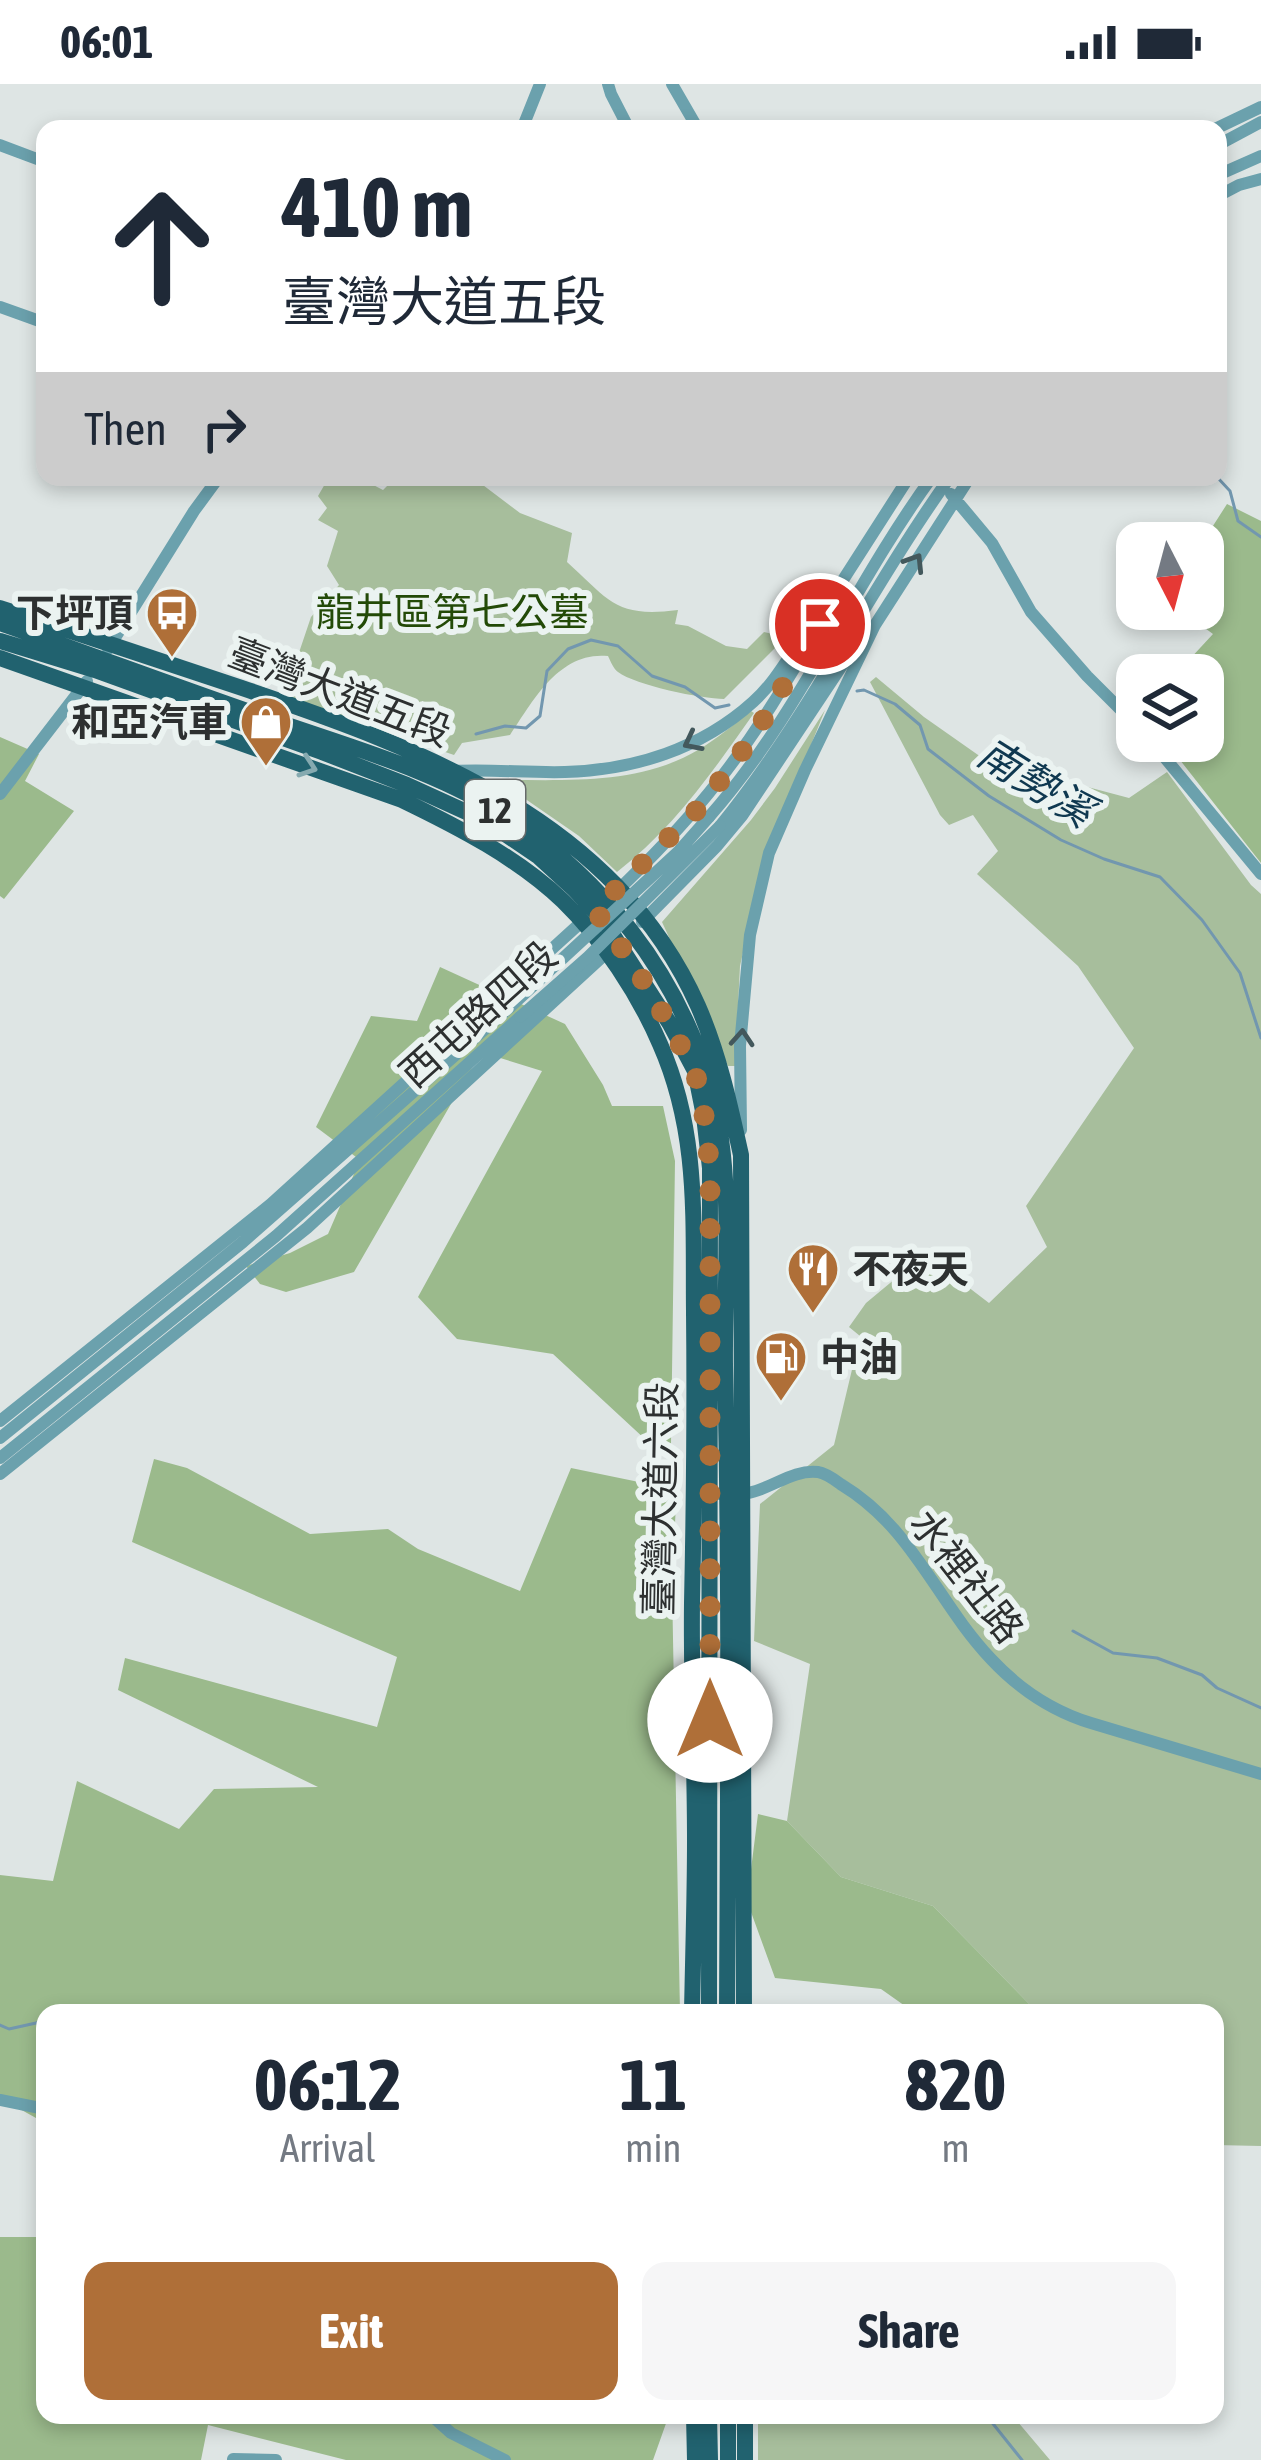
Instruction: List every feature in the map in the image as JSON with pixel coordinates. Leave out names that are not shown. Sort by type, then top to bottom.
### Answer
[{"type":"main road","name":"臺灣大道五段","points":[[0,608],[486,821],[538,857],[600,905],[625,936],[695,1071],[704,1115]]},
{"type":"main road","name":"臺灣大道五段","points":[[0,623],[411,768],[511,819],[554,852],[665,979],[695,1040],[733,1151]]},
{"type":"main road","name":"臺灣大道五段","points":[[0,641],[103,657],[332,718],[453,771],[538,818],[594,862],[600,905]]},
{"type":"main road","name":"臺灣大道五段","points":[[0,658],[402,800],[475,838],[562,901],[600,905]]},
{"type":"main road","name":"臺灣大道五段","points":[[625,936],[638,1000],[660,1044],[687,1130]]},
{"type":"main road","name":"臺灣大道六段","points":[[692,2004],[691,1661],[710,1168],[704,1115]]},
{"type":"main road","name":"臺灣大道六段","points":[[687,1130],[693,1168],[710,2004]]},
{"type":"main road","name":"臺灣大道六段","points":[[733,1151],[744,2004]]},
{"type":"main road","name":"臺灣大道六段","points":[[727,2004],[736,1494]]},
{"type":"main road","points":[[694,2424],[695,2460]]},
{"type":"main road","points":[[709,2424],[710,2460]]},
{"type":"main road","points":[[728,2424],[728,2460]]},
{"type":"main road","points":[[745,2460],[746,2424]]},
{"type":"street","points":[[526,120],[540,84]]},
{"type":"street","points":[[608,84],[624,120]]},
{"type":"street","points":[[672,84],[693,120]]},
{"type":"street","points":[[1227,123],[1261,106]]},
{"type":"street","points":[[1227,140],[1261,122]]},
{"type":"street","points":[[0,145],[36,159]]},
{"type":"street","points":[[1227,170],[1261,156]]},
{"type":"street","points":[[1232,168],[1261,168]]},
{"type":"street","points":[[1227,191],[1261,179]]},
{"type":"street","points":[[0,307],[36,320]]},
{"type":"street","points":[[0,794],[84,687],[212,486]]},
{"type":"street","name":"西屯路四段","points":[[0,1421],[271,1204],[600,905],[702,805],[755,734],[903,486]]},
{"type":"street","name":"西屯路四段","points":[[715,821],[859,587],[936,486]]},
{"type":"street","name":"西屯路四段","points":[[0,1458],[276,1236],[715,821],[767,764],[937,486]]},
{"type":"street","points":[[945,486],[992,543],[1031,612],[1116,705]]},
{"type":"street","points":[[733,1151],[750,935],[769,854],[875,625],[964,486]]},
{"type":"street","name":"西屯路四段","points":[[411,768],[566,772],[638,763],[674,751],[722,727],[756,700],[831,601]]},
{"type":"street","points":[[814,707],[864,609]]},
{"type":"street","points":[[814,707],[861,637],[875,625]]},
{"type":"street","name":"西屯路四段","points":[[0,1474],[260,1267],[625,936],[742,816],[814,707]]},
{"type":"street","points":[[1168,762],[1261,874]]},
{"type":"street","name":"西屯路四段","points":[[0,1438],[243,1242],[515,1012]]},
{"type":"street","points":[[271,1204],[334,1164]]},
{"type":"street","points":[[276,1236],[355,1184]]},
{"type":"street","name":"水裡社路","points":[[701,1493],[736,1494],[808,1473],[820,1472],[834,1479],[868,1503],[911,1547],[990,1658],[1032,1695],[1063,1714],[1261,1774]]},
{"type":"street","points":[[0,2100],[36,2107]]},
{"type":"street","points":[[441,2424],[505,2460]]},
{"type":"street","points":[[233,2459],[276,2460]]},
{"type":"green space","name":"龍井區第七公墓","points":[[324,486],[383,490],[387,486],[484,486],[520,513],[572,533],[567,562],[615,604],[641,611],[678,610],[675,624],[726,646],[747,649],[764,632],[786,637],[724,699],[639,682],[618,672],[608,656],[575,661],[549,681],[510,735],[462,743],[454,755],[284,697],[311,617],[339,585],[327,566],[338,531],[318,520],[327,508],[318,496]]},
{"type":"green space","points":[[1227,504],[1261,521],[1261,863],[1182,762],[1224,762],[1224,654],[1194,654],[1213,634],[1208,630],[1224,630],[1224,522],[1215,522]]},
{"type":"green space","points":[[876,677],[1018,783],[1050,777],[1129,798],[1167,772],[1261,894],[1261,2146],[1224,2145],[1224,2004],[1029,2004],[933,1906],[841,1877],[787,1821],[810,1664],[754,1641],[760,1504],[834,1445],[860,1336],[849,1327],[866,1303],[925,1254],[989,1303],[1047,1247],[1026,1206],[1134,1048],[1078,966],[977,874],[998,851],[973,815],[949,825],[940,815],[870,682]]},
{"type":"green space","points":[[825,710],[762,867],[740,966],[735,1066],[728,1066],[662,922],[751,820]]},
{"type":"green space","points":[[754,713],[692,798],[617,872],[579,836],[505,785],[508,780],[606,778],[653,769],[698,750]]},
{"type":"green space","points":[[0,737],[39,754],[25,781],[74,811],[4,899],[0,896]]},
{"type":"green space","points":[[440,967],[565,1024],[612,1106],[663,1106],[675,1161],[671,1443],[660,1453],[553,1354],[457,1339],[418,1297],[542,1071],[481,1052],[354,1272],[286,1292],[260,1284],[246,1266],[290,1253],[328,1234],[360,1160],[316,1127],[371,1016],[417,1021]]},
{"type":"green space","points":[[154,1459],[187,1468],[310,1534],[388,1529],[418,1549],[520,1591],[571,1468],[668,1488],[676,1503],[672,1585],[680,2004],[36,2004],[36,2118],[0,2098],[0,1875],[53,1881],[77,1781],[179,1829],[214,1789],[318,1787],[118,1690],[125,1658],[377,1727],[397,1657],[132,1542]]},
{"type":"green space","points":[[758,1814],[787,1821],[841,1877],[933,1906],[1029,2004],[902,2004],[881,1989],[775,1978],[747,1901]]},
{"type":"green space","points":[[0,2237],[36,2237],[36,2424],[666,2424],[653,2460],[346,2460],[208,2425],[201,2460],[0,2460]]},
{"type":"green space","points":[[758,2424],[1020,2424],[1050,2460],[758,2460]]},
{"type":"waterway","points":[[1225,486],[1238,521],[1261,537]]},
{"type":"waterway","name":"南勢溪","points":[[476,734],[505,726],[526,728],[540,716],[547,671],[568,649],[591,640],[618,646],[652,676],[685,687],[715,708],[729,705]]},
{"type":"waterway","name":"南勢溪","points":[[857,691],[895,704],[920,725],[928,749],[989,796],[1061,840],[1160,877],[1202,920],[1240,973],[1261,1038]]},
{"type":"waterway","name":"南勢溪","points":[[1073,1631],[1113,1653],[1157,1658],[1202,1675],[1217,1688],[1261,1708]]},
{"type":"waterway","name":"南勢溪","points":[[0,2025],[9,2029],[36,2023]]},
{"type":"waterway","name":"南勢溪","points":[[993,2424],[1022,2460]]},
{"type":"place","name":"下坪頂","points":[[172,659]]},
{"type":"place","name":"和亞汽車","points":[[266,768]]},
{"type":"place","name":"不夜天","points":[[813,1315]]},
{"type":"place","name":"中油","points":[[781,1403]]},
{"type":"route","points":[[710,1720],[710,1168],[704,1115],[695,1071],[670,1024],[594,911],[702,805],[732,767],[820,624]]}]
